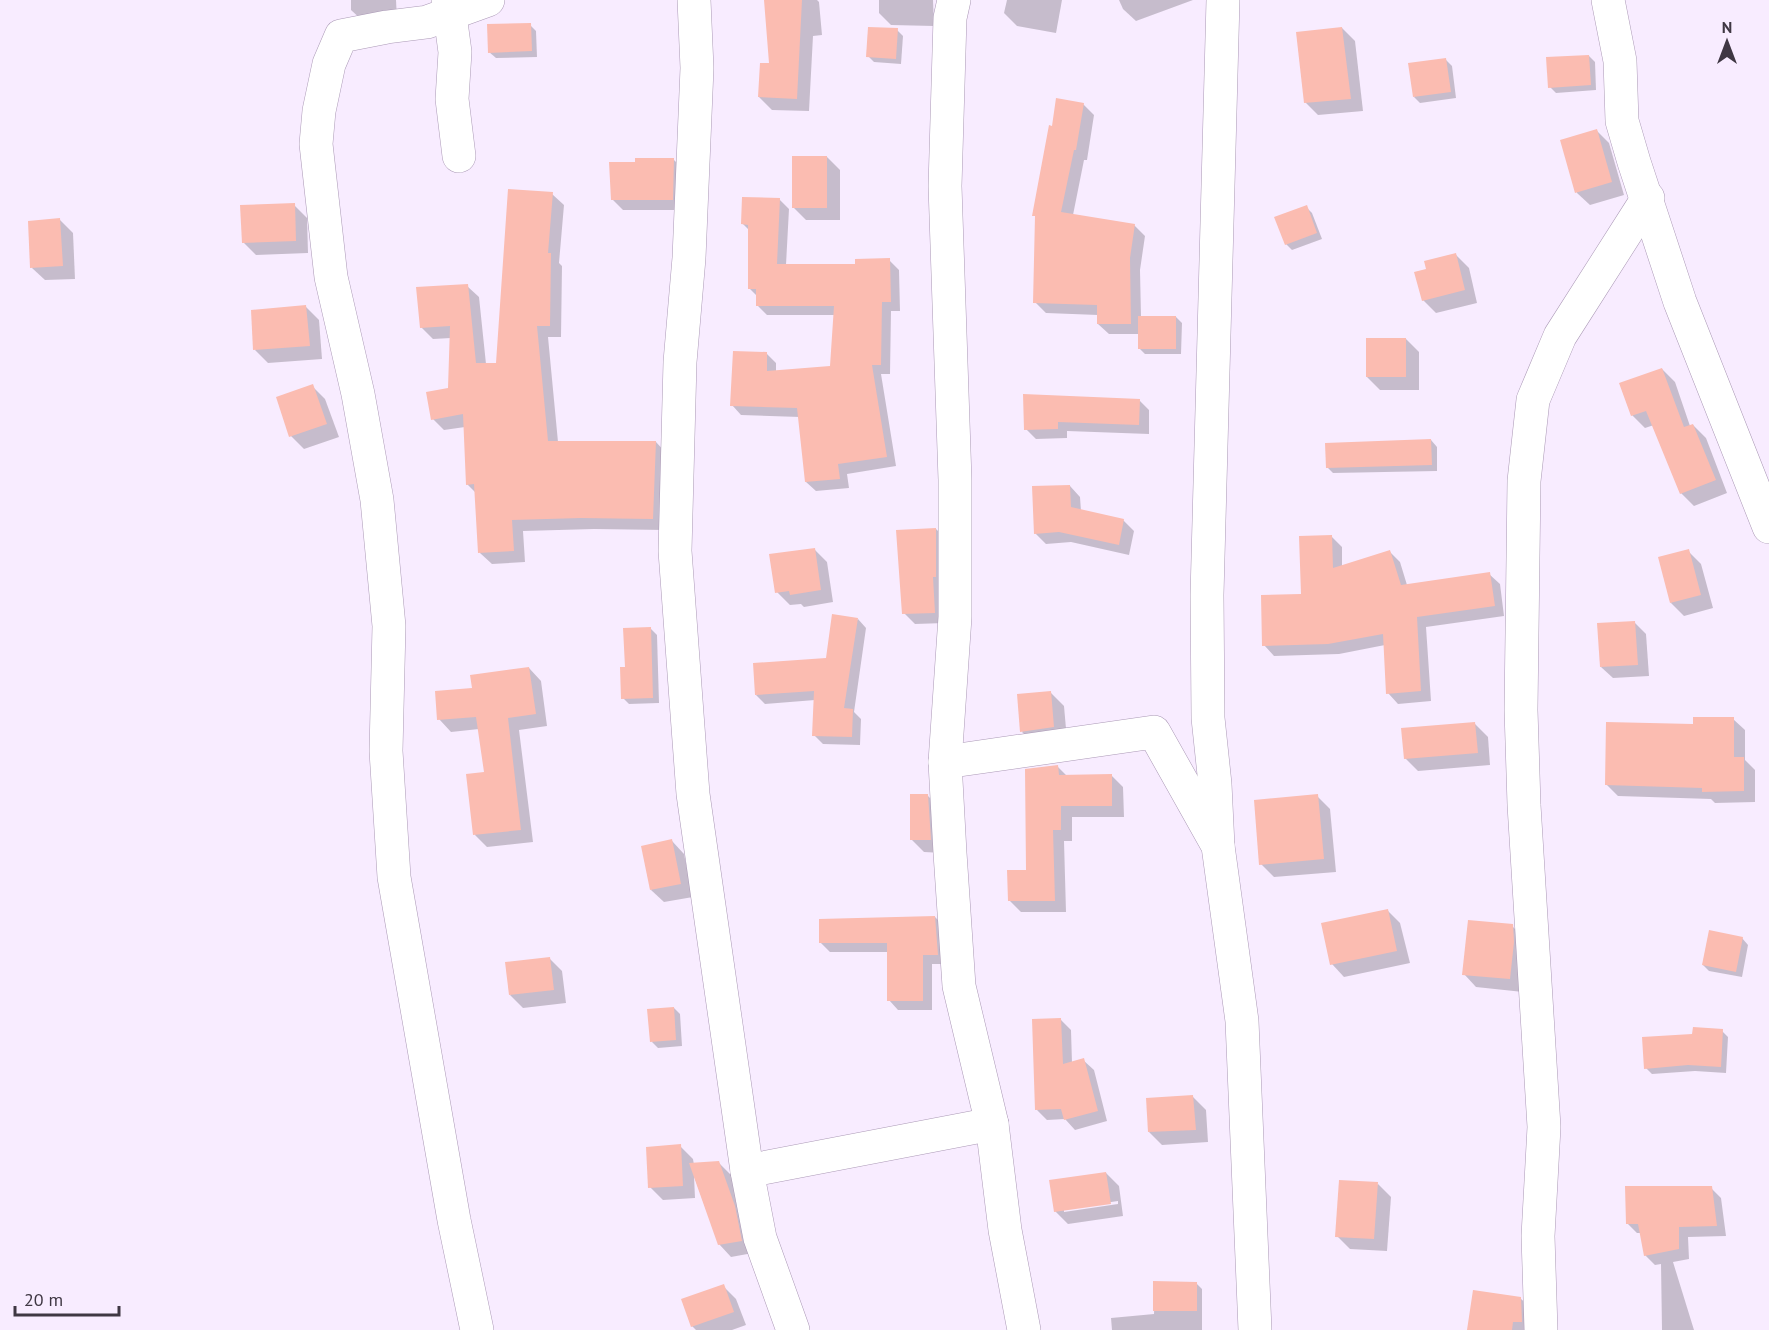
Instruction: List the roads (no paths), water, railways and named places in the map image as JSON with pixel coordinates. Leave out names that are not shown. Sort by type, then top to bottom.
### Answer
[{"type":"street","points":[[477,1330],[454,1220],[394,877],[386,752],[389,626],[377,500],[358,394],[331,277],[316,144],[318,111],[329,64],[341,36],[427,22],[449,6],[488,0]]},
{"type":"street","points":[[694,0],[697,68],[689,258],[680,362],[675,551],[693,794],[747,1171],[760,1238],[792,1330]]},
{"type":"street","points":[[954,0],[950,18],[945,186],[955,480],[955,617],[945,762],[959,986],[992,1124],[1005,1230],[1024,1330]]},
{"type":"street","points":[[1223,0],[1207,596],[1208,718],[1215,784],[1218,846],[1242,1021],[1255,1330]]},
{"type":"street","points":[[1608,0],[1620,61],[1622,121],[1680,302],[1769,527]]},
{"type":"street","points":[[449,6],[455,52],[452,99],[459,156]]},
{"type":"street","points":[[1541,1330],[1538,1236],[1544,1127],[1524,805],[1521,710],[1524,481],[1533,400],[1560,336],[1648,198]]},
{"type":"street","points":[[945,762],[1154,732],[1218,846]]},
{"type":"street","points":[[747,1171],[992,1124]]}]
